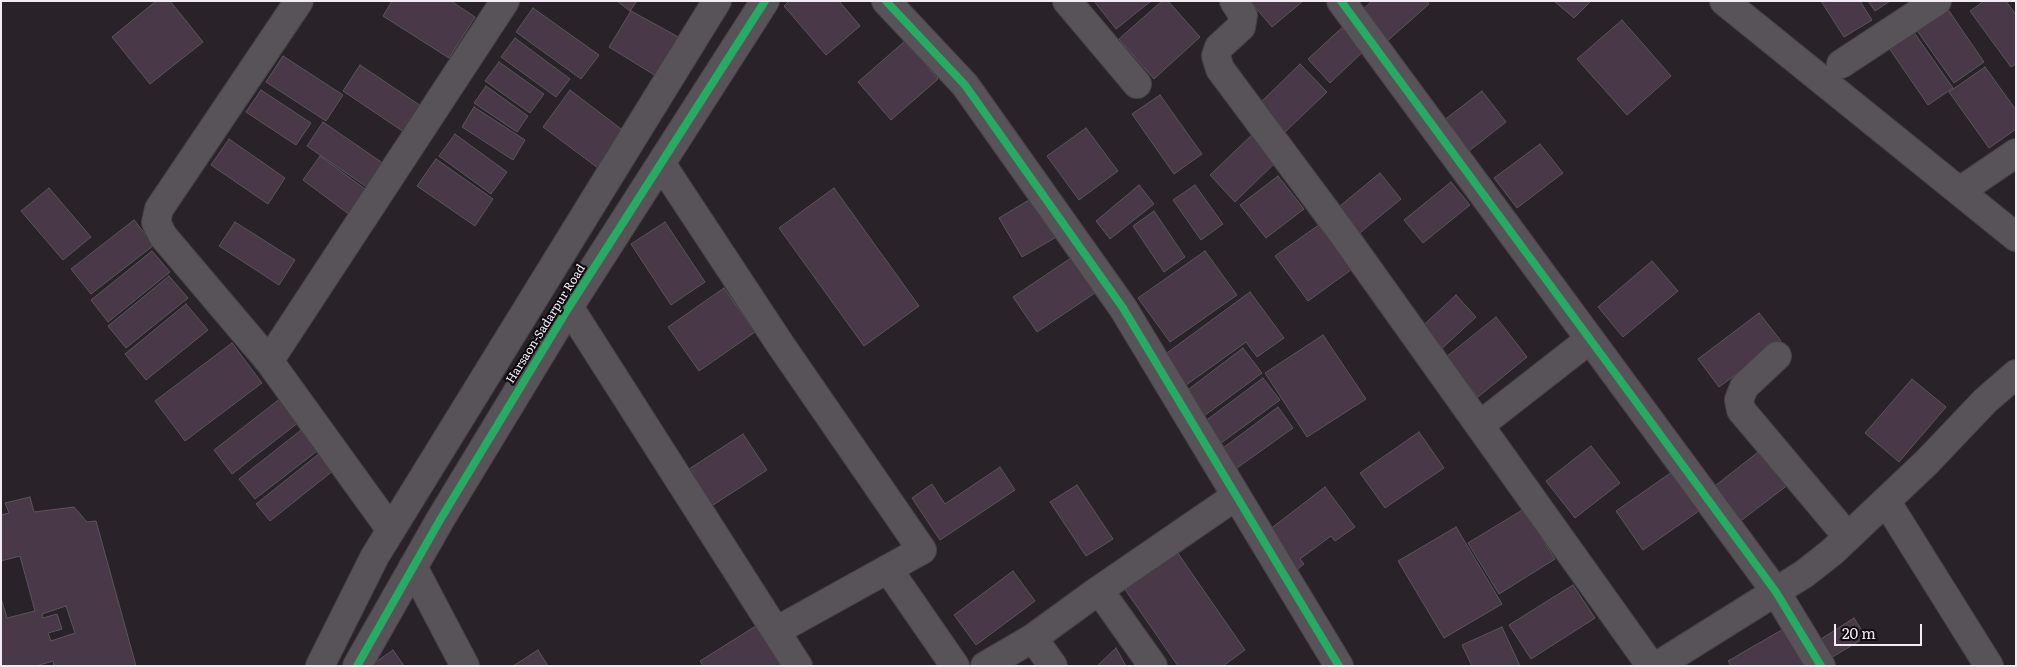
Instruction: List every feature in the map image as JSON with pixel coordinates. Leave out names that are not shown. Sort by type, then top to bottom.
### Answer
[{"type":"street","points":[[299,1],[159,208],[156,222],[164,236],[270,361],[391,530]]},
{"type":"street","points":[[270,361],[505,1]]},
{"type":"street","name":"Harsaon-Sadarpur Road","points":[[320,666],[375,556],[716,1]]},
{"type":"street","name":"Harsaon-Sadarpur Road","points":[[357,666],[440,520],[569,306],[662,165],[765,1]]},
{"type":"street","points":[[886,1],[965,85],[1123,308],[1339,666]]},
{"type":"street","points":[[1067,1],[1137,84]]},
{"type":"street","points":[[1234,1],[1243,15],[1241,28],[1219,47],[1216,56],[1220,69],[1340,230],[1651,666]]},
{"type":"street","points":[[1341,1],[1776,592],[1821,666]]},
{"type":"street","points":[[1724,1],[2016,237]]},
{"type":"street","points":[[1841,64],[1937,1]]},
{"type":"street","points":[[1960,191],[2016,153]]},
{"type":"street","points":[[662,165],[785,352],[922,550],[776,631]]},
{"type":"street","points":[[569,306],[798,666]]},
{"type":"street","points":[[1480,425],[1589,340]]},
{"type":"street","points":[[1777,356],[1744,387],[1739,400],[1741,410],[1848,537]]},
{"type":"street","points":[[1657,666],[1804,574],[1848,537],[1927,462],[1985,401],[2016,374]]},
{"type":"street","points":[[985,666],[1033,638],[1099,590],[1236,496]]},
{"type":"street","points":[[1886,501],[1989,666]]},
{"type":"street","points":[[413,568],[465,666]]},
{"type":"street","points":[[888,569],[955,666]]},
{"type":"street","points":[[1099,590],[1153,666]]},
{"type":"street","points":[[1033,638],[1053,666]]},
{"type":"building","points":[[156,1],[170,1],[203,42],[150,84],[112,37]]},
{"type":"building","points":[[392,1],[451,1],[475,17],[449,58],[383,16]]},
{"type":"building","points":[[617,1],[637,1],[630,11]]},
{"type":"building","points":[[789,1],[839,1],[860,26],[826,55],[784,6]]},
{"type":"building","points":[[1094,1],[1151,1],[1116,29]]},
{"type":"building","points":[[1162,1],[1168,1],[1200,37],[1154,79],[1119,39]]},
{"type":"building","points":[[1250,1],[1303,1],[1272,27]]},
{"type":"building","points":[[1372,1],[1427,1],[1429,4],[1385,43],[1359,13]]},
{"type":"building","points":[[1554,1],[1591,1],[1574,18]]},
{"type":"building","points":[[1821,1],[1860,1],[1872,20],[1844,37]]},
{"type":"building","points":[[1868,1],[1890,1],[1875,11]]},
{"type":"building","points":[[1984,1],[2006,1],[2016,15],[2016,64],[2011,67],[1970,11]]},
{"type":"building","points":[[533,8],[599,55],[581,79],[516,32]]},
{"type":"building","points":[[1947,8],[1984,62],[1954,83],[1916,29]]},
{"type":"building","points":[[631,11],[682,39],[656,76],[609,47]]},
{"type":"building","points":[[1622,20],[1671,76],[1627,115],[1577,59]]},
{"type":"building","points":[[1346,24],[1368,47],[1330,83],[1308,59]]},
{"type":"building","points":[[1913,31],[1953,88],[1928,105],[1889,48]]},
{"type":"building","points":[[515,38],[570,79],[556,97],[501,57]]},
{"type":"building","points":[[905,41],[938,79],[891,120],[858,82]]},
{"type":"building","points":[[283,56],[343,95],[326,121],[266,82]]},
{"type":"building","points":[[499,62],[544,94],[530,113],[485,81]]},
{"type":"building","points":[[1300,64],[1327,92],[1285,132],[1258,105]]},
{"type":"building","points":[[360,65],[421,106],[404,132],[343,91]]},
{"type":"building","points":[[1985,67],[2016,110],[2016,129],[1989,148],[1949,92]]},
{"type":"building","points":[[486,86],[528,116],[517,132],[474,103]]},
{"type":"building","points":[[261,90],[311,123],[296,145],[246,112]]},
{"type":"building","points":[[570,90],[629,135],[602,171],[543,127]]},
{"type":"building","points":[[1482,91],[1506,122],[1464,155],[1439,124]]},
{"type":"building","points":[[1160,95],[1202,154],[1174,174],[1132,114]]},
{"type":"building","points":[[474,107],[525,140],[513,160],[462,127]]},
{"type":"building","points":[[323,122],[387,166],[371,190],[307,146]]},
{"type":"building","points":[[1086,128],[1118,171],[1079,200],[1047,156]]},
{"type":"building","points":[[1259,128],[1284,154],[1235,202],[1210,175]]},
{"type":"building","points":[[455,134],[507,172],[491,194],[439,156]]},
{"type":"building","points":[[229,139],[285,178],[268,204],[211,165]]},
{"type":"building","points":[[1540,144],[1563,173],[1517,208],[1494,178]]},
{"type":"building","points":[[320,156],[372,194],[354,218],[303,180]]},
{"type":"building","points":[[436,159],[493,199],[475,226],[417,186]]},
{"type":"building","points":[[1380,173],[1401,199],[1356,236],[1335,210]]},
{"type":"building","points":[[1278,176],[1304,209],[1266,238],[1240,205]]},
{"type":"building","points":[[1451,182],[1470,205],[1423,243],[1404,220]]},
{"type":"building","points":[[1139,185],[1154,204],[1110,239],[1096,221]]},
{"type":"building","points":[[1195,185],[1223,224],[1201,240],[1173,200]]},
{"type":"building","points":[[49,188],[91,237],[63,260],[21,211]]},
{"type":"building","points":[[834,188],[919,306],[864,346],[779,228]]},
{"type":"building","points":[[1034,197],[1058,236],[1022,257],[999,218]]},
{"type":"building","points":[[1154,211],[1185,257],[1164,272],[1133,226]]},
{"type":"building","points":[[134,220],[154,245],[91,294],[71,269]]},
{"type":"building","points":[[235,222],[295,260],[279,285],[219,246]]},
{"type":"building","points":[[665,222],[705,282],[671,305],[631,244]]},
{"type":"building","points":[[1323,222],[1355,267],[1308,301],[1275,256]]},
{"type":"building","points":[[152,251],[170,272],[108,322],[91,300]]},
{"type":"building","points":[[1205,251],[1237,295],[1170,342],[1138,298]]},
{"type":"building","points":[[1071,258],[1095,293],[1037,332],[1013,297]]},
{"type":"building","points":[[1652,261],[1678,291],[1623,337],[1598,307]]},
{"type":"building","points":[[169,276],[188,298],[126,348],[108,326]]},
{"type":"building","points":[[724,288],[755,332],[699,371],[668,327]]},
{"type":"building","points":[[1250,292],[1284,338],[1257,357],[1246,342],[1182,388],[1160,358]]},
{"type":"building","points":[[1456,295],[1476,317],[1436,354],[1416,332]]},
{"type":"building","points":[[186,304],[208,330],[146,380],[125,354]]},
{"type":"building","points":[[1759,313],[1781,341],[1719,387],[1698,359]]},
{"type":"building","points":[[1496,317],[1527,357],[1478,397],[1446,357]]},
{"type":"building","points":[[1323,335],[1366,399],[1307,437],[1265,373]]},
{"type":"building","points":[[232,343],[262,383],[185,441],[155,401]]},
{"type":"building","points":[[1243,348],[1262,373],[1204,416],[1185,392]]},
{"type":"building","points":[[1263,378],[1280,400],[1217,446],[1200,425]]},
{"type":"building","points":[[1912,379],[1946,407],[1899,462],[1865,433]]},
{"type":"building","points":[[281,398],[299,422],[232,474],[214,450]]},
{"type":"building","points":[[1278,407],[1293,428],[1237,468],[1223,448]]},
{"type":"building","points":[[305,427],[321,448],[255,499],[239,479]]},
{"type":"building","points":[[1419,432],[1444,468],[1385,508],[1360,473]]},
{"type":"building","points":[[743,434],[767,470],[710,507],[686,471]]},
{"type":"building","points":[[1591,446],[1620,483],[1575,518],[1546,481]]},
{"type":"building","points":[[1766,446],[1793,481],[1738,523],[1711,489]]},
{"type":"building","points":[[325,449],[339,466],[270,521],[256,504]]},
{"type":"building","points":[[1000,467],[1015,490],[940,540],[912,498],[932,484],[945,504]]},
{"type":"building","points":[[1672,472],[1699,511],[1643,550],[1616,511]]},
{"type":"building","points":[[1077,485],[1113,539],[1086,556],[1050,502]]},
{"type":"building","points":[[1325,487],[1355,527],[1335,541],[1331,536],[1300,559],[1304,564],[1294,572],[1269,530]]},
{"type":"building","points":[[30,497],[34,512],[74,507],[87,522],[96,521],[136,666],[54,666],[53,661],[36,666],[1,666],[1,598],[7,618],[35,611],[20,556],[1,561],[1,515],[9,513],[5,503]],"holes":[[[66,606],[75,633],[51,641],[48,633],[62,629],[57,614],[43,618],[42,614]]]},
{"type":"building","points":[[1524,509],[1555,559],[1499,594],[1468,543]]},
{"type":"building","points":[[1456,527],[1502,604],[1444,638],[1398,561]]},
{"type":"building","points":[[1177,552],[1245,650],[1223,666],[1178,666],[1124,588]]},
{"type":"building","points":[[1013,571],[1035,601],[976,645],[954,615]]},
{"type":"building","points":[[1573,585],[1595,618],[1531,659],[1509,625]]},
{"type":"building","points":[[1854,618],[1866,637],[1829,659],[1818,641]]},
{"type":"building","points":[[759,624],[786,666],[703,666],[700,661]]},
{"type":"building","points":[[1502,627],[1520,666],[1472,666],[1462,645]]},
{"type":"building","points":[[1787,627],[1809,666],[1731,666],[1728,661]]},
{"type":"building","points":[[1116,648],[1126,666],[1097,666]]},
{"type":"building","points":[[393,650],[404,666],[370,666]]},
{"type":"building","points":[[538,650],[548,666],[513,666]]},
{"type":"cycle path","points":[[357,666],[440,520],[569,307],[765,1]]},
{"type":"cycle path","points":[[886,1],[965,85],[1123,308],[1339,666]]},
{"type":"cycle path","points":[[1341,1],[1776,592],[1821,666]]}]
